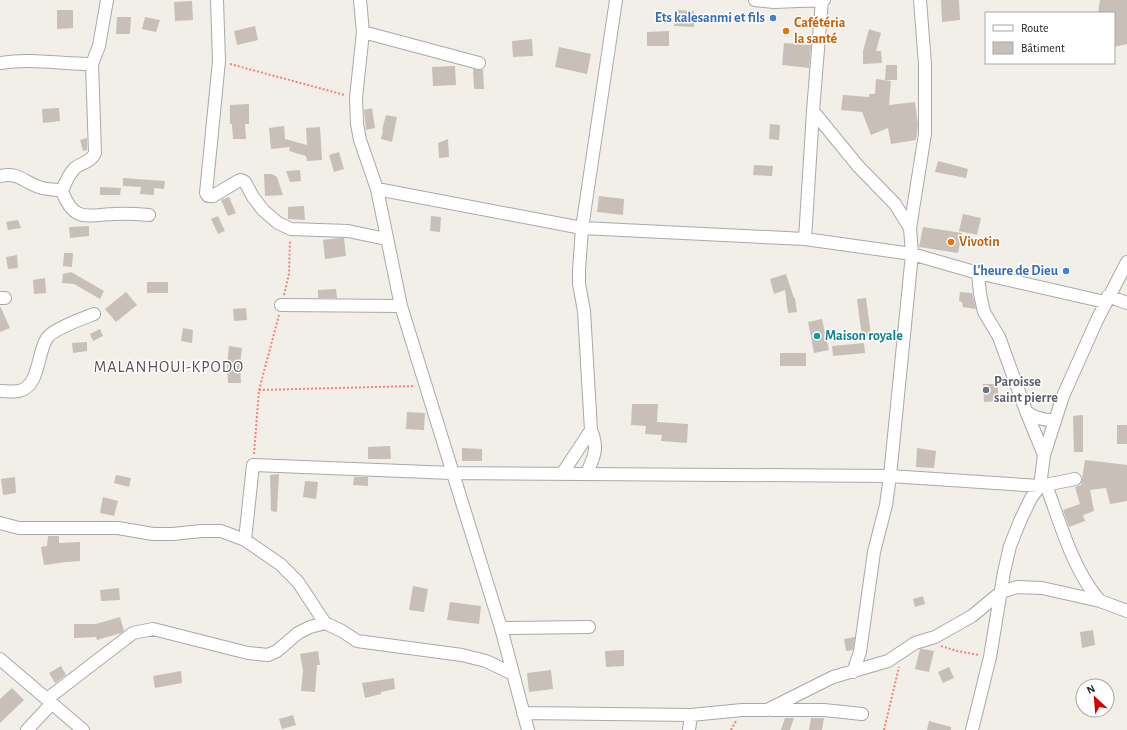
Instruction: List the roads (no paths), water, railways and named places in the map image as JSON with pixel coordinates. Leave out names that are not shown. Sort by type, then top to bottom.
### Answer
[{"type":"street","points":[[108,0],[98,46],[92,64],[95,153],[90,161],[74,169],[65,182],[62,191],[68,205],[74,212],[82,216],[91,217],[117,214],[149,215]]},
{"type":"street","points":[[217,0],[219,61],[206,193],[208,196],[213,196],[241,180],[245,182],[263,210],[278,223],[291,229],[348,231],[386,238]]},
{"type":"street","points":[[360,0],[363,32],[356,98],[357,124],[360,140],[377,189],[401,306],[501,628],[528,730]]},
{"type":"street","points":[[587,473],[596,452],[596,440],[591,430],[584,311],[579,284],[582,228],[616,0]]},
{"type":"street","points":[[755,0],[774,2],[823,0],[813,111],[805,238]]},
{"type":"street","points":[[853,672],[860,652],[874,552],[886,505],[890,476],[912,254],[910,228],[925,134],[924,64],[920,0]]},
{"type":"street","points":[[363,32],[480,63]]},
{"type":"street","points":[[0,63],[28,60],[69,64],[92,64]]},
{"type":"street","points":[[813,111],[858,166],[895,204],[910,228]]},
{"type":"street","points":[[0,176],[14,175],[42,188],[62,191]]},
{"type":"street","points":[[377,189],[582,228],[805,238],[912,254],[978,273],[1127,303]]},
{"type":"street","points":[[1100,601],[1092,592],[1073,557],[1043,485],[1044,455],[1063,396],[1081,353],[1127,262]]},
{"type":"street","points":[[978,273],[980,294],[984,312],[998,337],[1044,455]]},
{"type":"street","points":[[281,305],[401,306]]},
{"type":"street","points":[[0,391],[20,391],[30,383],[36,373],[39,358],[47,337],[62,328],[94,314]]},
{"type":"street","points":[[1026,411],[1030,415],[1038,418],[1054,421]]},
{"type":"street","points":[[562,474],[591,430]]},
{"type":"street","points":[[245,540],[253,465],[452,473],[890,476],[1043,485],[1075,479]]},
{"type":"street","points":[[972,730],[990,656],[1004,572],[1013,540],[1031,498],[1043,485]]},
{"type":"street","points":[[0,523],[20,528],[118,528],[153,534],[221,531],[245,540],[280,564],[298,582],[325,623],[342,631],[357,641],[462,655],[486,661],[513,674]]},
{"type":"street","points":[[767,710],[833,677],[888,661],[915,643],[935,637],[972,616],[1001,592],[1017,587],[1042,588],[1100,601],[1127,611]]},
{"type":"street","points":[[27,730],[50,701],[133,633],[153,629],[248,653],[268,655],[278,651],[298,633],[310,627],[325,623]]},
{"type":"street","points":[[501,628],[589,627]]},
{"type":"street","points":[[1,662],[50,701],[82,730]]},
{"type":"street","points":[[523,713],[691,715],[767,710],[824,710],[862,714]]},
{"type":"street","points":[[688,730],[691,715]]},
{"type":"place","name":"Ets kalesanmi et fils","points":[[773,18]]},
{"type":"place","name":"Cafétéria la santé","points":[[786,31]]},
{"type":"place","name":"Vivotin","points":[[951,242]]},
{"type":"place","name":"L'heure de Dieu","points":[[1066,271]]},
{"type":"place","name":"Maison royale","points":[[817,336]]},
{"type":"place","name":"Paroisse saint pierre","points":[[986,390]]},
{"type":"district","name":"MALANHOUI-KPODO","points":[[169,367]]}]
